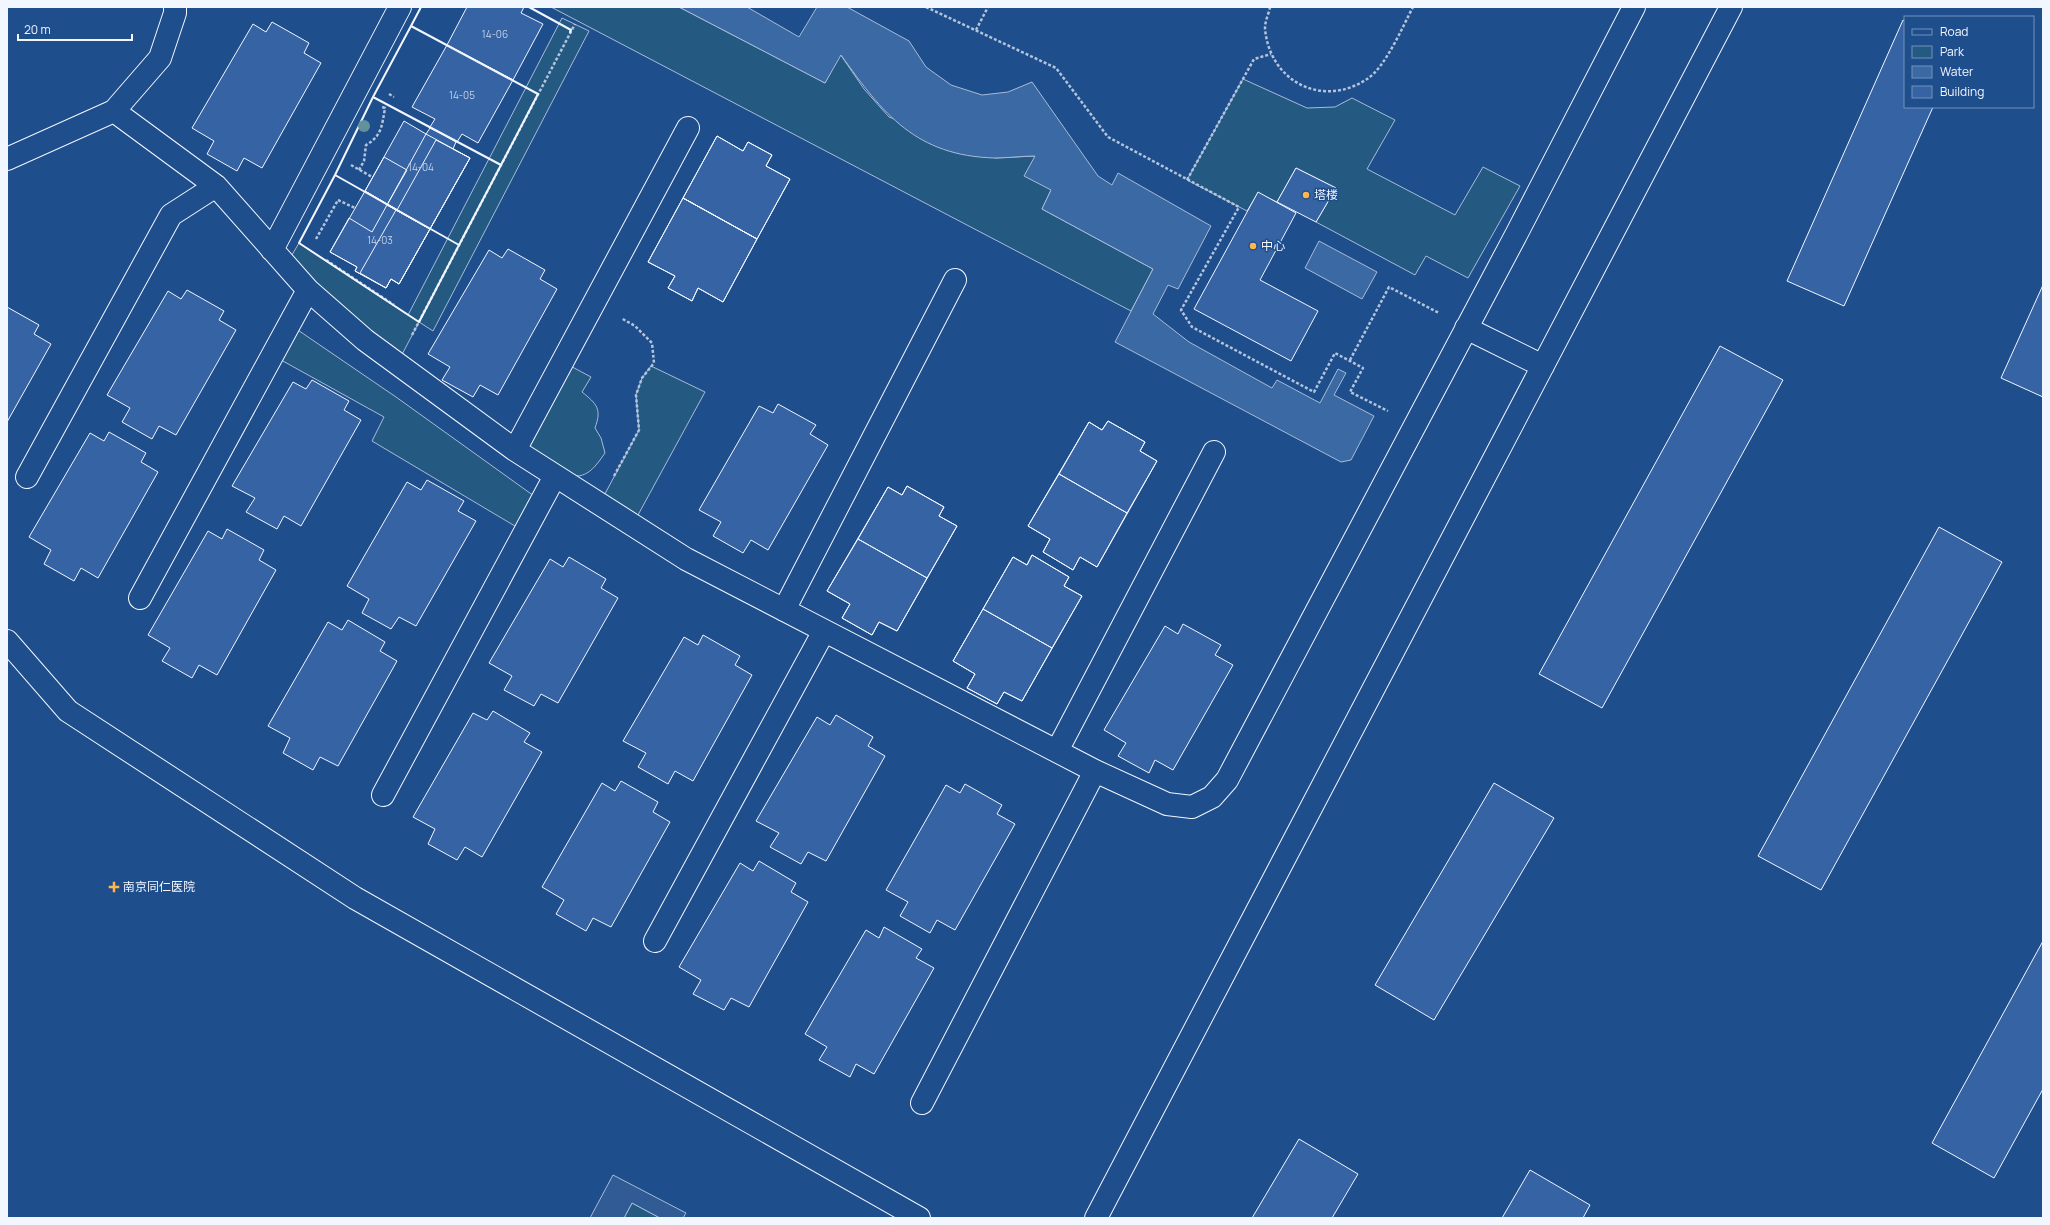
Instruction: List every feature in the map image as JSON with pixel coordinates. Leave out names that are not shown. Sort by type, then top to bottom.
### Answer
[{"type":"street","points":[[7,159],[114,111],[160,58],[175,13],[175,7]]},
{"type":"street","points":[[272,250],[400,7]]},
{"type":"street","points":[[114,111],[216,186],[308,290],[365,340],[515,450],[599,505],[686,559],[1095,771],[1168,804],[1192,807],[1212,797],[1227,780],[1634,7]]},
{"type":"street","points":[[1096,1218],[1731,7]]},
{"type":"street","points":[[515,450],[688,128]]},
{"type":"street","points":[[27,477],[171,215],[216,186]]},
{"type":"street","points":[[784,610],[955,280]]},
{"type":"street","points":[[140,598],[308,290]]},
{"type":"street","points":[[1466,328],[1543,366]]},
{"type":"street","points":[[1057,751],[1214,452]]},
{"type":"street","points":[[383,795],[555,476]]},
{"type":"street","points":[[655,941],[824,631]]},
{"type":"street","points":[[7,640],[68,711],[355,898],[919,1218]]},
{"type":"street","points":[[922,1103],[1095,771]]},
{"type":"path","points":[[926,7],[1056,68],[1108,137],[1239,207],[1181,310],[1192,327],[1314,392],[1335,353],[1363,368],[1350,392],[1391,412]]},
{"type":"path","points":[[976,30],[988,7]]},
{"type":"path","points":[[1270,7],[1265,26],[1271,54],[1283,72],[1302,86],[1324,91],[1347,90],[1369,78],[1383,61],[1413,7]]},
{"type":"path","points":[[397,364],[575,24]]},
{"type":"path","points":[[1187,180],[1254,59],[1271,54]]},
{"type":"path","points":[[313,244],[338,200]]},
{"type":"path","points":[[323,258],[394,305]]},
{"type":"path","points":[[1350,360],[1389,287],[1466,328]]},
{"type":"path","points":[[594,303],[635,326],[652,343],[654,364],[642,378],[636,395],[639,430],[599,505]]},
{"type":"green space","points":[[551,7],[679,7],[825,83],[840,54],[864,89],[889,117],[995,158],[1035,156],[1051,190],[1042,209],[1153,269],[1131,311]]},
{"type":"green space","points":[[562,18],[589,31],[433,331],[419,322],[397,364],[286,265],[299,243],[408,315]]},
{"type":"green space","points":[[1243,79],[1307,108],[1335,107],[1352,98],[1395,120],[1367,169],[1455,215],[1483,167],[1520,186],[1468,278],[1426,256],[1415,275],[1316,222],[1336,188],[1296,168],[1277,202],[1258,193],[1247,211],[1187,180]]},
{"type":"green space","points":[[289,324],[396,397],[541,501],[525,532],[372,441],[384,417],[272,355]]},
{"type":"green space","points":[[563,362],[591,377],[582,392],[597,407],[598,416],[595,428],[601,438],[605,453],[593,469],[580,476],[570,475],[515,450]]},
{"type":"green space","points":[[651,366],[705,392],[632,526],[599,505],[639,430],[636,395],[642,378]]},
{"type":"green space","points":[[632,1203],[660,1218],[624,1218]]},
{"type":"shaded area","points":[[613,1175],[686,1213],[683,1218],[660,1218],[632,1203],[624,1218],[590,1218]]},
{"type":"water","points":[[679,7],[747,7],[799,37],[817,7],[847,7],[909,41],[926,67],[951,85],[982,95],[1008,92],[1032,82],[1098,176],[1112,185],[1118,173],[1211,226],[1178,289],[1168,285],[1153,314],[1189,342],[1272,388],[1277,380],[1320,403],[1338,369],[1346,373],[1334,395],[1374,416],[1351,460],[1341,462],[1115,342],[1153,269],[1042,209],[1051,190],[1024,176],[1035,156],[995,158],[967,155],[944,149],[923,140],[904,128],[887,113],[856,76],[841,55],[825,83]]},
{"type":"water","points":[[1319,241],[1377,272],[1362,299],[1305,268]]},
{"type":"building","points":[[467,7],[524,7],[521,13],[543,24],[513,80],[447,45]]},
{"type":"building","points":[[1903,20],[1904,108],[1933,108],[1844,306],[1787,281]]},
{"type":"building","points":[[272,22],[309,43],[304,53],[321,63],[262,168],[244,158],[237,171],[207,154],[214,141],[192,128],[253,24],[266,32]]},
{"type":"building","points":[[447,45],[513,80],[478,143],[462,134],[457,142],[430,127],[435,119],[412,107]]},
{"type":"building","points":[[404,121],[426,134],[430,128],[440,133],[456,142],[453,149],[470,158],[430,229],[365,191]]},
{"type":"building","points":[[426,134],[470,158],[430,229],[387,205]]},
{"type":"building","points":[[717,136],[743,151],[748,142],[772,155],[766,166],[790,179],[757,239],[683,198]]},
{"type":"building","points":[[717,136],[743,151],[748,142],[772,155],[766,166],[790,179],[757,239],[683,198]]},
{"type":"building","points":[[436,140],[470,158],[430,229],[397,210]]},
{"type":"building","points":[[384,157],[407,170],[387,205],[365,191]]},
{"type":"building","name":"塔楼","points":[[1296,168],[1336,188],[1316,222],[1277,202]]},
{"type":"building","points":[[365,191],[430,229],[399,284],[391,279],[386,288],[355,271],[357,267],[330,252]]},
{"type":"building","name":"中心","points":[[1258,192],[1296,213],[1260,280],[1318,311],[1291,361],[1194,309]]},
{"type":"building","points":[[683,198],[757,239],[723,302],[698,288],[692,301],[668,288],[675,276],[648,262]]},
{"type":"building","points":[[683,198],[757,239],[723,302],[698,288],[692,301],[668,288],[675,276],[648,262]]},
{"type":"building","points":[[387,205],[430,229],[399,284],[391,279],[386,288],[355,271],[357,267],[330,252],[349,218],[372,232]]},
{"type":"building","points":[[396,210],[430,229],[399,284],[391,279],[386,288],[360,273]]},
{"type":"building","points":[[508,249],[545,270],[540,279],[557,289],[498,395],[480,385],[473,397],[442,380],[450,367],[428,354],[489,250],[502,258]]},
{"type":"building","points":[[2043,285],[2043,397],[2001,378]]},
{"type":"building","points":[[187,290],[224,311],[219,320],[236,330],[176,435],[159,426],[152,439],[122,422],[130,408],[107,395],[168,291],[181,299]]},
{"type":"building","points":[[7,307],[39,325],[34,334],[51,344],[7,422]]},
{"type":"building","points":[[1720,346],[1783,380],[1602,708],[1539,674]]},
{"type":"building","points":[[312,380],[349,401],[344,410],[361,420],[301,526],[284,516],[277,529],[246,512],[255,498],[232,486],[293,382],[306,389]]},
{"type":"building","points":[[778,404],[816,425],[810,434],[828,445],[768,550],[751,540],[743,553],[713,536],[721,522],[699,510],[759,406],[773,413]]},
{"type":"building","points":[[1108,421],[1145,442],[1140,451],[1157,461],[1127,513],[1059,474],[1089,422],[1102,430]]},
{"type":"building","points":[[1108,421],[1145,442],[1140,451],[1157,461],[1097,567],[1080,557],[1073,570],[1043,552],[1050,539],[1028,526],[1089,422],[1102,430]]},
{"type":"building","points":[[109,432],[146,453],[141,462],[158,472],[98,578],[81,568],[74,581],[44,564],[51,550],[29,537],[90,433],[104,441]]},
{"type":"building","points":[[1059,474],[1127,513],[1097,567],[1080,557],[1073,570],[1043,552],[1050,539],[1028,526]]},
{"type":"building","points":[[427,480],[464,501],[458,511],[476,521],[416,626],[399,617],[391,629],[362,613],[369,599],[347,586],[407,482],[421,490]]},
{"type":"building","points":[[907,486],[944,507],[939,516],[957,526],[927,578],[858,539],[888,487],[902,495]]},
{"type":"building","points":[[907,486],[944,507],[939,516],[957,526],[897,631],[879,622],[872,635],[842,618],[850,604],[827,591],[888,487],[902,495]]},
{"type":"building","points":[[1939,527],[2002,562],[1821,890],[1758,856]]},
{"type":"building","points":[[227,529],[264,550],[259,560],[276,570],[217,675],[199,665],[192,678],[162,661],[170,648],[148,635],[208,531],[222,539]]},
{"type":"building","points":[[858,539],[927,578],[897,631],[879,622],[872,635],[842,618],[850,604],[827,591]]},
{"type":"building","points":[[1032,555],[1069,577],[1064,586],[1082,596],[1052,648],[983,609],[1013,557],[1027,565]]},
{"type":"building","points":[[1032,555],[1069,577],[1064,586],[1082,596],[1022,701],[1004,692],[997,704],[967,688],[975,674],[953,661],[1013,557],[1027,565]]},
{"type":"building","points":[[569,557],[606,579],[601,588],[618,598],[558,703],[541,694],[534,706],[504,690],[512,676],[489,663],[550,559],[563,567]]},
{"type":"building","points":[[983,609],[1052,648],[1022,701],[1004,692],[997,704],[967,688],[975,674],[953,661]]},
{"type":"building","points":[[348,620],[385,642],[380,651],[397,661],[338,766],[320,757],[313,770],[283,753],[290,738],[268,726],[328,622],[342,630]]},
{"type":"building","points":[[1183,624],[1221,645],[1215,655],[1233,665],[1173,770],[1155,760],[1149,773],[1118,756],[1126,743],[1104,730],[1165,626],[1178,634]]},
{"type":"building","points":[[703,635],[740,656],[735,665],[752,675],[693,781],[675,771],[668,784],[638,767],[646,753],[623,741],[684,637],[698,645]]},
{"type":"building","points":[[493,711],[530,733],[524,742],[542,752],[482,857],[465,847],[457,860],[428,844],[435,829],[413,817],[473,713],[487,720]]},
{"type":"building","points":[[836,715],[873,737],[868,746],[885,756],[826,861],[808,852],[801,864],[770,847],[779,833],[756,821],[817,717],[830,725]]},
{"type":"building","points":[[621,781],[658,802],[653,812],[670,822],[611,927],[593,918],[586,931],[556,914],[564,900],[542,887],[602,783],[615,791]]},
{"type":"building","points":[[1494,783],[1554,818],[1434,1020],[1375,985]]},
{"type":"building","points":[[965,784],[1002,805],[997,814],[1015,824],[955,930],[937,920],[930,933],[900,916],[908,902],[886,890],[946,785],[960,793]]},
{"type":"building","points":[[759,861],[796,883],[791,892],[808,902],[749,1007],[731,998],[724,1010],[693,994],[701,980],[679,967],[740,863],[753,871]]},
{"type":"building","points":[[884,927],[922,949],[916,958],[934,968],[874,1074],[856,1064],[850,1077],[819,1060],[827,1047],[805,1034],[866,930],[879,938]]},
{"type":"building","points":[[2043,941],[2043,1089],[1994,1178],[1932,1143]]},
{"type":"building","points":[[1299,1139],[1358,1174],[1332,1218],[1252,1218]]},
{"type":"building","points":[[1530,1170],[1590,1205],[1583,1218],[1502,1218]]},
{"type":"wall","points":[[413,27],[411,26],[421,7]]},
{"type":"wall","points":[[529,7],[571,30],[570,32]]},
{"type":"wall","points":[[411,26],[538,94],[501,165],[373,97],[411,26]]},
{"type":"wall","points":[[373,97],[501,165],[459,245],[335,175],[373,97]]},
{"type":"wall","points":[[335,175],[459,245],[419,322],[299,243],[335,175]]},
{"type":"place","name":"塔楼","points":[[1306,195]]},
{"type":"place","name":"中心","points":[[1253,246]]},
{"type":"place","name":"南京同仁医院","points":[[114,887]]}]
